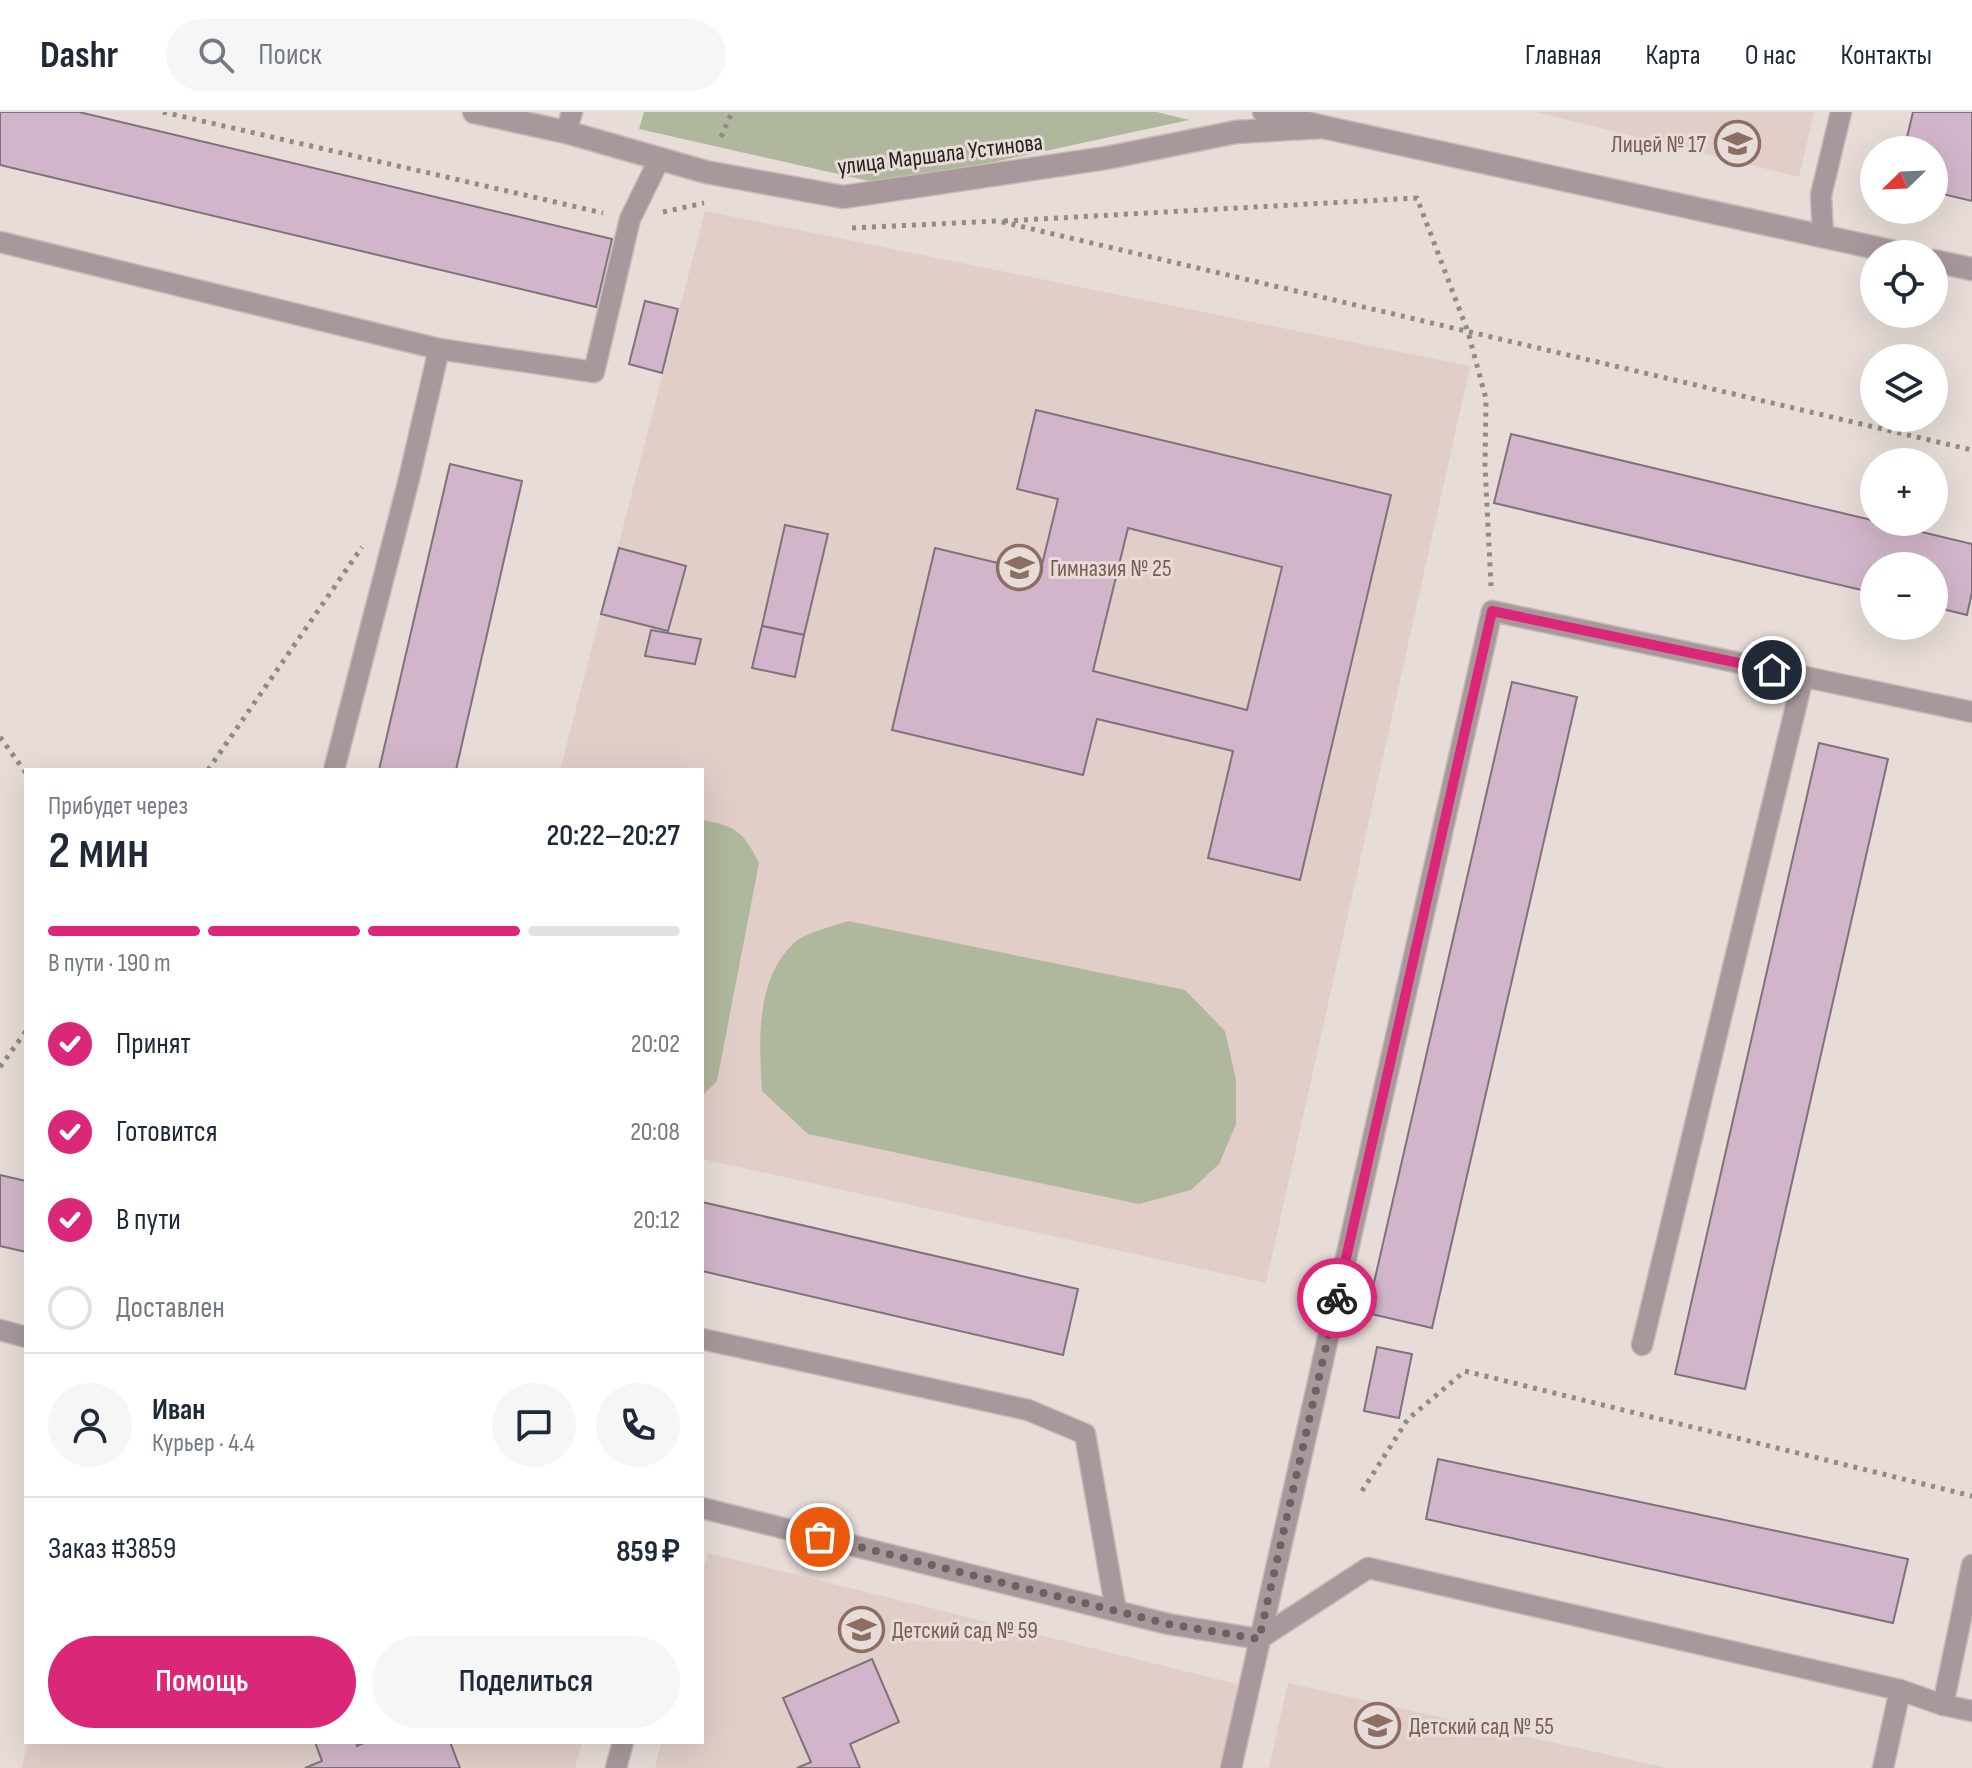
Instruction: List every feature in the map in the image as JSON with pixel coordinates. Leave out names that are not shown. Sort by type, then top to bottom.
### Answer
[{"type":"street","name":"улица Маршала Устинова","points":[[474,112],[569,122],[660,158],[706,172],[843,197],[1106,158],[1236,132],[1323,127]]},
{"type":"street","name":"улица Маршала Устинова","points":[[1264,112],[1860,244]]},
{"type":"street","points":[[1948,264],[1972,269]]},
{"type":"lane","points":[[1823,236],[1821,195],[1841,112]]},
{"type":"lane","points":[[0,242],[439,349],[594,372],[630,219],[660,158]]},
{"type":"lane","points":[[335,768],[439,349]]},
{"type":"lane","points":[[1231,1768],[1492,611],[1972,712]]},
{"type":"lane","points":[[1642,1345],[1803,677]]},
{"type":"lane","points":[[0,1330],[24,1336]]},
{"type":"lane","points":[[704,1339],[1028,1410],[1085,1434],[1116,1611]]},
{"type":"lane","points":[[704,1508],[1168,1624],[1259,1639],[1368,1568],[1900,1690],[1972,1711]]},
{"type":"lane","points":[[1943,1705],[1972,1565]]},
{"type":"lane","points":[[1883,1768],[1900,1690]]},
{"type":"lane","points":[[616,1768],[622,1744]]},
{"type":"path","points":[[163,112],[630,219],[705,202]]},
{"type":"path","points":[[721,137],[732,112]]},
{"type":"path","points":[[843,228],[1417,198],[1468,332],[1486,399],[1485,466],[1492,611]]},
{"type":"path","points":[[998,221],[1972,450]]},
{"type":"path","points":[[209,768],[365,542]]},
{"type":"path","points":[[0,737],[24,770]]},
{"type":"path","points":[[0,1067],[24,1034]]},
{"type":"path","points":[[1362,1491],[1408,1419],[1465,1371],[1972,1496]]},
{"type":"shaded area","name":"Лицей № 17","points":[[1535,112],[1814,112],[1799,177]]},
{"type":"shaded area","name":"Гимназия № 25","points":[[705,211],[1470,366],[1266,1283],[704,1159],[704,768],[561,768]]},
{"type":"shaded area","name":"Детский сад № 59","points":[[708,1553],[1241,1685],[1220,1768],[655,1768],[661,1744],[704,1744],[704,1568]]},
{"type":"shaded area","name":"Детский сад № 55","points":[[1288,1683],[1667,1768],[1269,1768]]},
{"type":"shaded area","points":[[28,1744],[581,1744],[575,1768],[22,1768]]},
{"type":"green space","points":[[644,112],[1157,112],[1189,120],[947,172],[869,181],[639,129]]},
{"type":"green space","points":[[704,820],[738,832],[759,863],[717,1081],[704,1094]]},
{"type":"green space","points":[[848,921],[1185,990],[1225,1031],[1236,1080],[1236,1124],[1219,1164],[1191,1190],[1139,1204],[808,1134],[762,1091],[762,1012],[773,974],[795,942]]},
{"type":"building","points":[[0,112],[79,112],[612,239],[596,307],[0,165]]},
{"type":"building","points":[[1913,112],[1972,112],[1972,201],[1948,195],[1948,136],[1907,136]]},
{"type":"building","points":[[645,301],[678,309],[662,373],[629,364]]},
{"type":"building","points":[[1036,410],[1391,495],[1300,880],[1208,858],[1233,751],[1097,719],[1083,775],[892,730],[935,548],[1040,573],[1058,499],[1017,489]],"holes":[[[1128,528],[1282,567],[1247,710],[1093,671]]]},
{"type":"building","points":[[1511,434],[1860,517],[1860,536],[1938,536],[1972,544],[1972,592],[1967,615],[1948,610],[1948,552],[1860,552],[1860,590],[1494,503]]},
{"type":"building","points":[[450,464],[522,481],[456,768],[379,768]]},
{"type":"building","points":[[785,525],[828,534],[804,635],[762,626]]},
{"type":"building","points":[[619,548],[686,566],[668,631],[601,614]]},
{"type":"building","points":[[762,626],[804,635],[795,677],[752,668]]},
{"type":"building","points":[[651,630],[701,639],[695,664],[645,656]]},
{"type":"building","points":[[1512,682],[1577,697],[1432,1328],[1367,1313]]},
{"type":"building","points":[[1819,743],[1888,759],[1745,1389],[1675,1374]]},
{"type":"building","points":[[0,1175],[24,1181],[24,1252],[0,1246]]},
{"type":"building","points":[[704,1202],[1078,1289],[1063,1355],[704,1271]]},
{"type":"building","points":[[1377,1347],[1412,1354],[1399,1418],[1364,1411]]},
{"type":"building","points":[[1438,1459],[1908,1559],[1893,1623],[1426,1519]]},
{"type":"building","points":[[872,1659],[899,1722],[850,1744],[860,1768],[797,1768],[811,1762],[783,1698]]},
{"type":"building","points":[[316,1744],[451,1744],[460,1768],[305,1768],[322,1761]]},
{"type":"way so far","points":[[820,1537],[1168,1624],[1259,1639],[1337,1298]]},
{"type":"place","name":"Лицей № 17","points":[[1737,144]]},
{"type":"place","name":"Гимназия № 25","points":[[1019,568]]},
{"type":"place","name":"Детский сад № 59","points":[[861,1630]]},
{"type":"place","name":"Детский сад № 55","points":[[1378,1726]]},
{"type":"route","points":[[1337,1298],[1492,611],[1772,670]]}]
